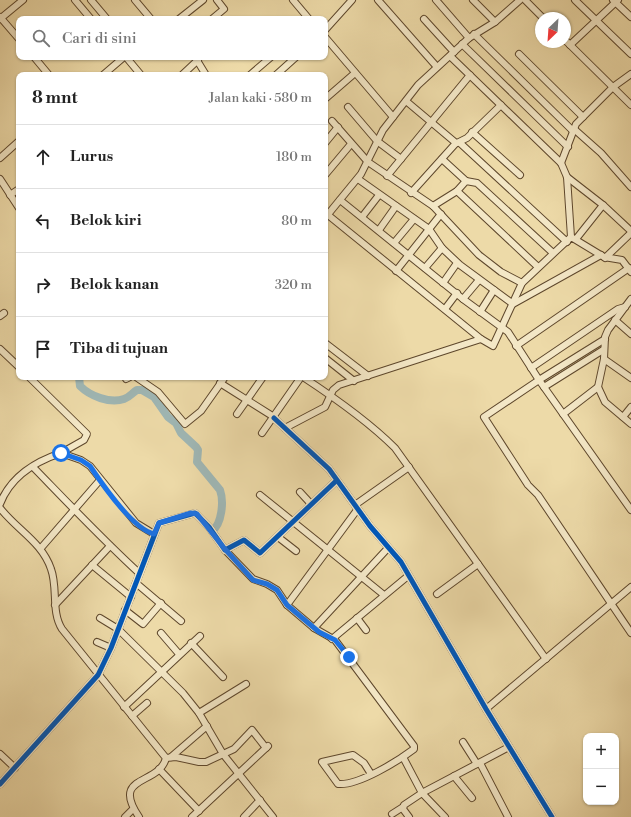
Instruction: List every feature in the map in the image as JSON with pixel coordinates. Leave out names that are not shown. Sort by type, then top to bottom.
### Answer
[{"type":"street","points":[[16,36],[0,18],[23,0]]},
{"type":"street","points":[[75,0],[88,16]]},
{"type":"street","points":[[91,0],[104,16]]},
{"type":"street","points":[[135,0],[148,16]]},
{"type":"street","points":[[183,16],[202,0]]},
{"type":"street","points":[[216,0],[224,9],[216,16]]},
{"type":"street","points":[[293,0],[306,16]]},
{"type":"street","points":[[328,27],[352,0]]},
{"type":"street","points":[[378,0],[437,67]]},
{"type":"street","points":[[436,0],[472,36],[601,154],[631,187]]},
{"type":"street","points":[[473,0],[495,22]]},
{"type":"street","points":[[525,0],[537,12]]},
{"type":"street","points":[[575,0],[631,54]]},
{"type":"street","points":[[328,215],[358,179],[368,162],[376,141],[418,85],[462,44],[495,22],[515,1]]},
{"type":"street","points":[[571,44],[616,1],[631,17]]},
{"type":"street","points":[[424,19],[470,75],[561,163],[567,177],[571,239]]},
{"type":"street","points":[[328,40],[393,117]]},
{"type":"street","points":[[462,44],[568,147]]},
{"type":"street","points":[[571,46],[631,105]]},
{"type":"street","points":[[519,54],[583,117]]},
{"type":"street","points":[[36,60],[46,72]]},
{"type":"street","points":[[110,72],[121,60]]},
{"type":"street","points":[[127,60],[138,72]]},
{"type":"street","points":[[185,72],[195,60]]},
{"type":"street","points":[[197,60],[204,72]]},
{"type":"street","points":[[254,72],[268,60]]},
{"type":"street","points":[[279,72],[293,60]]},
{"type":"street","points":[[328,96],[356,73]]},
{"type":"street","points":[[561,163],[573,130],[583,117],[613,87],[631,74]]},
{"type":"street","points":[[387,176],[470,75]]},
{"type":"street","points":[[406,101],[571,239],[603,256],[622,260],[630,270],[516,346]]},
{"type":"street","points":[[411,193],[458,143],[501,105]]},
{"type":"street","points":[[348,107],[376,141],[401,159]]},
{"type":"street","points":[[332,120],[368,162],[411,193],[433,206],[479,255],[501,272],[522,283]]},
{"type":"street","points":[[328,139],[338,127]]},
{"type":"street","points":[[472,132],[520,176]]},
{"type":"street","points":[[328,171],[351,144]]},
{"type":"street","points":[[0,158],[16,145]]},
{"type":"street","points":[[442,159],[466,181],[477,183],[487,191],[553,253]]},
{"type":"street","points":[[513,304],[603,256],[631,232],[603,205],[567,177]]},
{"type":"street","points":[[0,179],[16,204]]},
{"type":"street","points":[[358,179],[429,230],[442,248],[457,263],[513,304]]},
{"type":"street","points":[[433,206],[457,191],[466,181]]},
{"type":"street","points":[[10,195],[16,191]]},
{"type":"street","points":[[457,191],[538,267]]},
{"type":"street","points":[[362,218],[379,195]]},
{"type":"street","points":[[340,200],[463,299],[508,332],[539,380],[631,510]]},
{"type":"street","points":[[328,219],[445,309],[481,339],[493,346],[522,283],[553,253],[571,239],[603,205]]},
{"type":"street","points":[[378,230],[396,206]]},
{"type":"street","points":[[396,271],[441,214]]},
{"type":"street","points":[[394,243],[414,219]]},
{"type":"street","points":[[425,268],[442,248]]},
{"type":"street","points":[[443,283],[457,263]]},
{"type":"street","points":[[463,299],[479,280]]},
{"type":"street","points":[[480,312],[494,290]]},
{"type":"street","points":[[445,309],[457,294]]},
{"type":"street","points":[[631,299],[615,320],[604,339],[539,380],[486,415],[484,418],[528,485],[538,495],[631,633]]},
{"type":"street","points":[[531,368],[618,309],[625,307]]},
{"type":"street","points":[[615,320],[631,334]]},
{"type":"street","points":[[285,428],[325,407],[331,395],[339,385],[481,339]]},
{"type":"street","points":[[604,339],[604,359],[598,387],[603,399],[631,424]]},
{"type":"street","points":[[328,345],[368,376]]},
{"type":"street","points":[[0,348],[16,364]]},
{"type":"street","points":[[544,387],[604,350]]},
{"type":"street","points":[[604,359],[631,378]]},
{"type":"street","points":[[328,360],[354,381]]},
{"type":"street","points":[[32,380],[87,434],[84,440],[33,467],[15,479],[0,509],[41,548],[53,574],[55,605],[59,624],[124,707],[168,758]]},
{"type":"street","points":[[140,380],[158,392],[185,424],[201,411],[223,380]]},
{"type":"street","points":[[237,414],[261,380]]},
{"type":"street","points":[[262,433],[300,380]]},
{"type":"street","points":[[307,380],[331,395],[381,434],[395,448],[546,659]]},
{"type":"street","points":[[220,384],[274,417],[326,466],[356,508],[401,562],[509,748],[552,817]]},
{"type":"street","points":[[563,414],[598,387]]},
{"type":"street","points":[[623,417],[631,407]]},
{"type":"street","points":[[61,453],[86,462],[136,523],[154,534]]},
{"type":"street","points":[[287,605],[356,508],[409,466]]},
{"type":"street","points":[[33,467],[110,546],[139,573]]},
{"type":"street","points":[[41,548],[100,480]]},
{"type":"street","points":[[225,550],[244,540],[260,553],[336,481]]},
{"type":"street","points":[[300,492],[312,504]]},
{"type":"street","points":[[260,495],[384,596]]},
{"type":"street","points":[[0,784],[98,675],[111,648],[159,523],[191,513],[197,514],[209,527],[225,550],[253,580],[267,584],[277,590],[287,605],[314,628],[332,639],[349,657],[414,746],[413,750],[371,774],[357,781],[340,784],[322,762],[354,755],[364,763],[371,774]]},
{"type":"street","points":[[278,537],[296,551]]},
{"type":"street","points":[[55,605],[110,546]]},
{"type":"street","points":[[314,628],[360,576],[388,548]]},
{"type":"street","points":[[437,594],[478,564]]},
{"type":"street","points":[[92,565],[131,597]]},
{"type":"street","points":[[332,639],[408,576]]},
{"type":"street","points":[[136,583],[161,602],[181,621]]},
{"type":"street","points":[[486,709],[631,587]]},
{"type":"street","points":[[125,610],[143,624],[161,602]]},
{"type":"street","points":[[100,618],[118,629],[183,693],[199,713],[223,754],[273,817]]},
{"type":"street","points":[[357,618],[366,630]]},
{"type":"street","points":[[161,633],[179,654]]},
{"type":"street","points":[[124,707],[200,636]]},
{"type":"street","points":[[97,642],[111,648]]},
{"type":"street","points":[[191,643],[223,677]]},
{"type":"street","points":[[199,713],[246,684]]},
{"type":"street","points":[[132,716],[147,703]]},
{"type":"street","points":[[139,817],[129,802],[129,793],[141,781],[159,769],[168,758],[207,726]]},
{"type":"street","points":[[168,758],[176,757],[203,762],[237,747],[252,730],[267,747],[239,775],[192,817]]},
{"type":"street","points":[[463,742],[478,763],[508,817]]},
{"type":"street","points":[[392,814],[422,793],[509,748]]},
{"type":"street","points":[[0,754],[15,768]]},
{"type":"street","points":[[402,757],[422,793],[445,817]]},
{"type":"street","points":[[159,769],[199,811]]},
{"type":"street","points":[[454,776],[472,798]]},
{"type":"street","points":[[244,817],[260,800]]},
{"type":"street","points":[[403,807],[409,817]]},
{"type":"street","points":[[125,817],[133,809]]},
{"type":"waterway","points":[[79,380],[80,386],[84,390],[107,400],[124,399],[137,390],[142,390],[154,397],[168,417],[176,423],[181,433],[196,447],[198,450],[197,462],[220,490],[222,500],[220,518],[212,531]]},
{"type":"cycle path","points":[[274,418],[329,469],[370,526],[401,562],[486,709],[552,817]]},
{"type":"cycle path","points":[[0,784],[98,675],[111,648],[159,523],[195,513],[209,527],[225,550],[244,540],[260,553],[336,481]]},
{"type":"route","points":[[61,453],[86,462],[136,523],[150,533],[154,534],[159,523],[191,513],[197,514],[209,527],[224,548],[253,580],[259,583],[267,584],[277,590],[287,605],[319,632],[328,638],[335,640],[349,657]]}]
